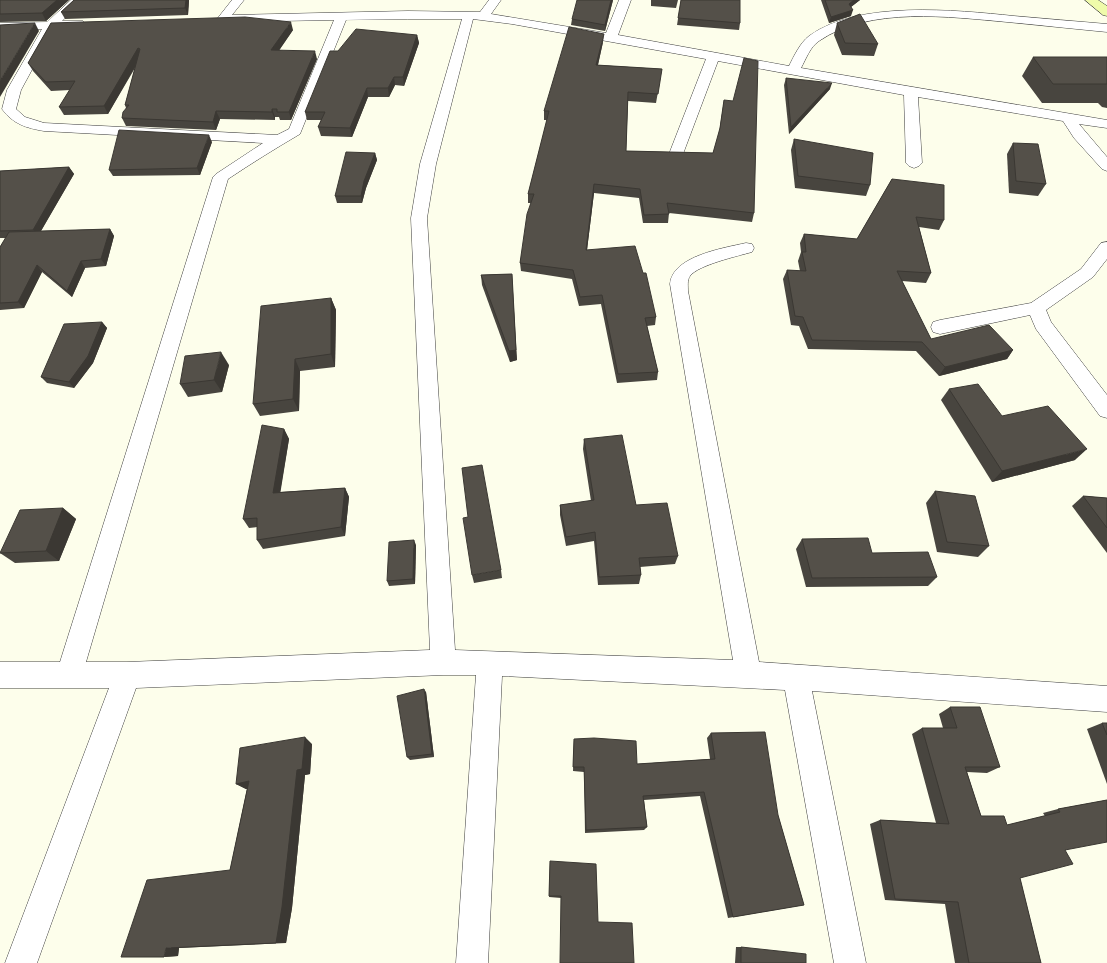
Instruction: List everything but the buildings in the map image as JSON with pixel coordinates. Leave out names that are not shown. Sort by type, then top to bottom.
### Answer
[{"type":"street","points":[[78,0],[50,26],[14,90],[10,109],[14,116],[24,123],[44,127],[282,140]]},
{"type":"street","points":[[223,19],[238,0]]},
{"type":"street","points":[[444,662],[419,218],[428,164],[465,25],[495,0]]},
{"type":"street","points":[[611,37],[625,0]]},
{"type":"street","points":[[1091,0],[1107,12]]},
{"type":"street","points":[[913,2],[946,13]]},
{"type":"street","points":[[208,19],[341,17],[411,10],[512,20],[911,92],[1107,124]]},
{"type":"street","points":[[793,70],[813,39],[834,27],[862,19],[905,14],[946,13],[1107,28]]},
{"type":"street","points":[[69,674],[221,177],[250,157],[282,140],[295,131],[341,17]]},
{"type":"street","points":[[0,27],[89,24]]},
{"type":"street","points":[[676,154],[714,56]]},
{"type":"street","points":[[911,92],[914,163]]},
{"type":"street","points":[[1067,117],[1079,135],[1107,166]]},
{"type":"street","points":[[940,327],[1036,308],[1087,273],[1107,247]]},
{"type":"street","points":[[746,248],[700,262],[682,271],[679,278],[679,291],[748,674]]},
{"type":"street","points":[[1036,308],[1043,324],[1107,410]]},
{"type":"street","points":[[0,674],[127,674],[444,662],[490,663],[748,674],[1107,699]]},
{"type":"street","points":[[472,963],[490,663]]},
{"type":"street","points":[[21,963],[127,674]]},
{"type":"street","points":[[796,678],[850,963]]}]
